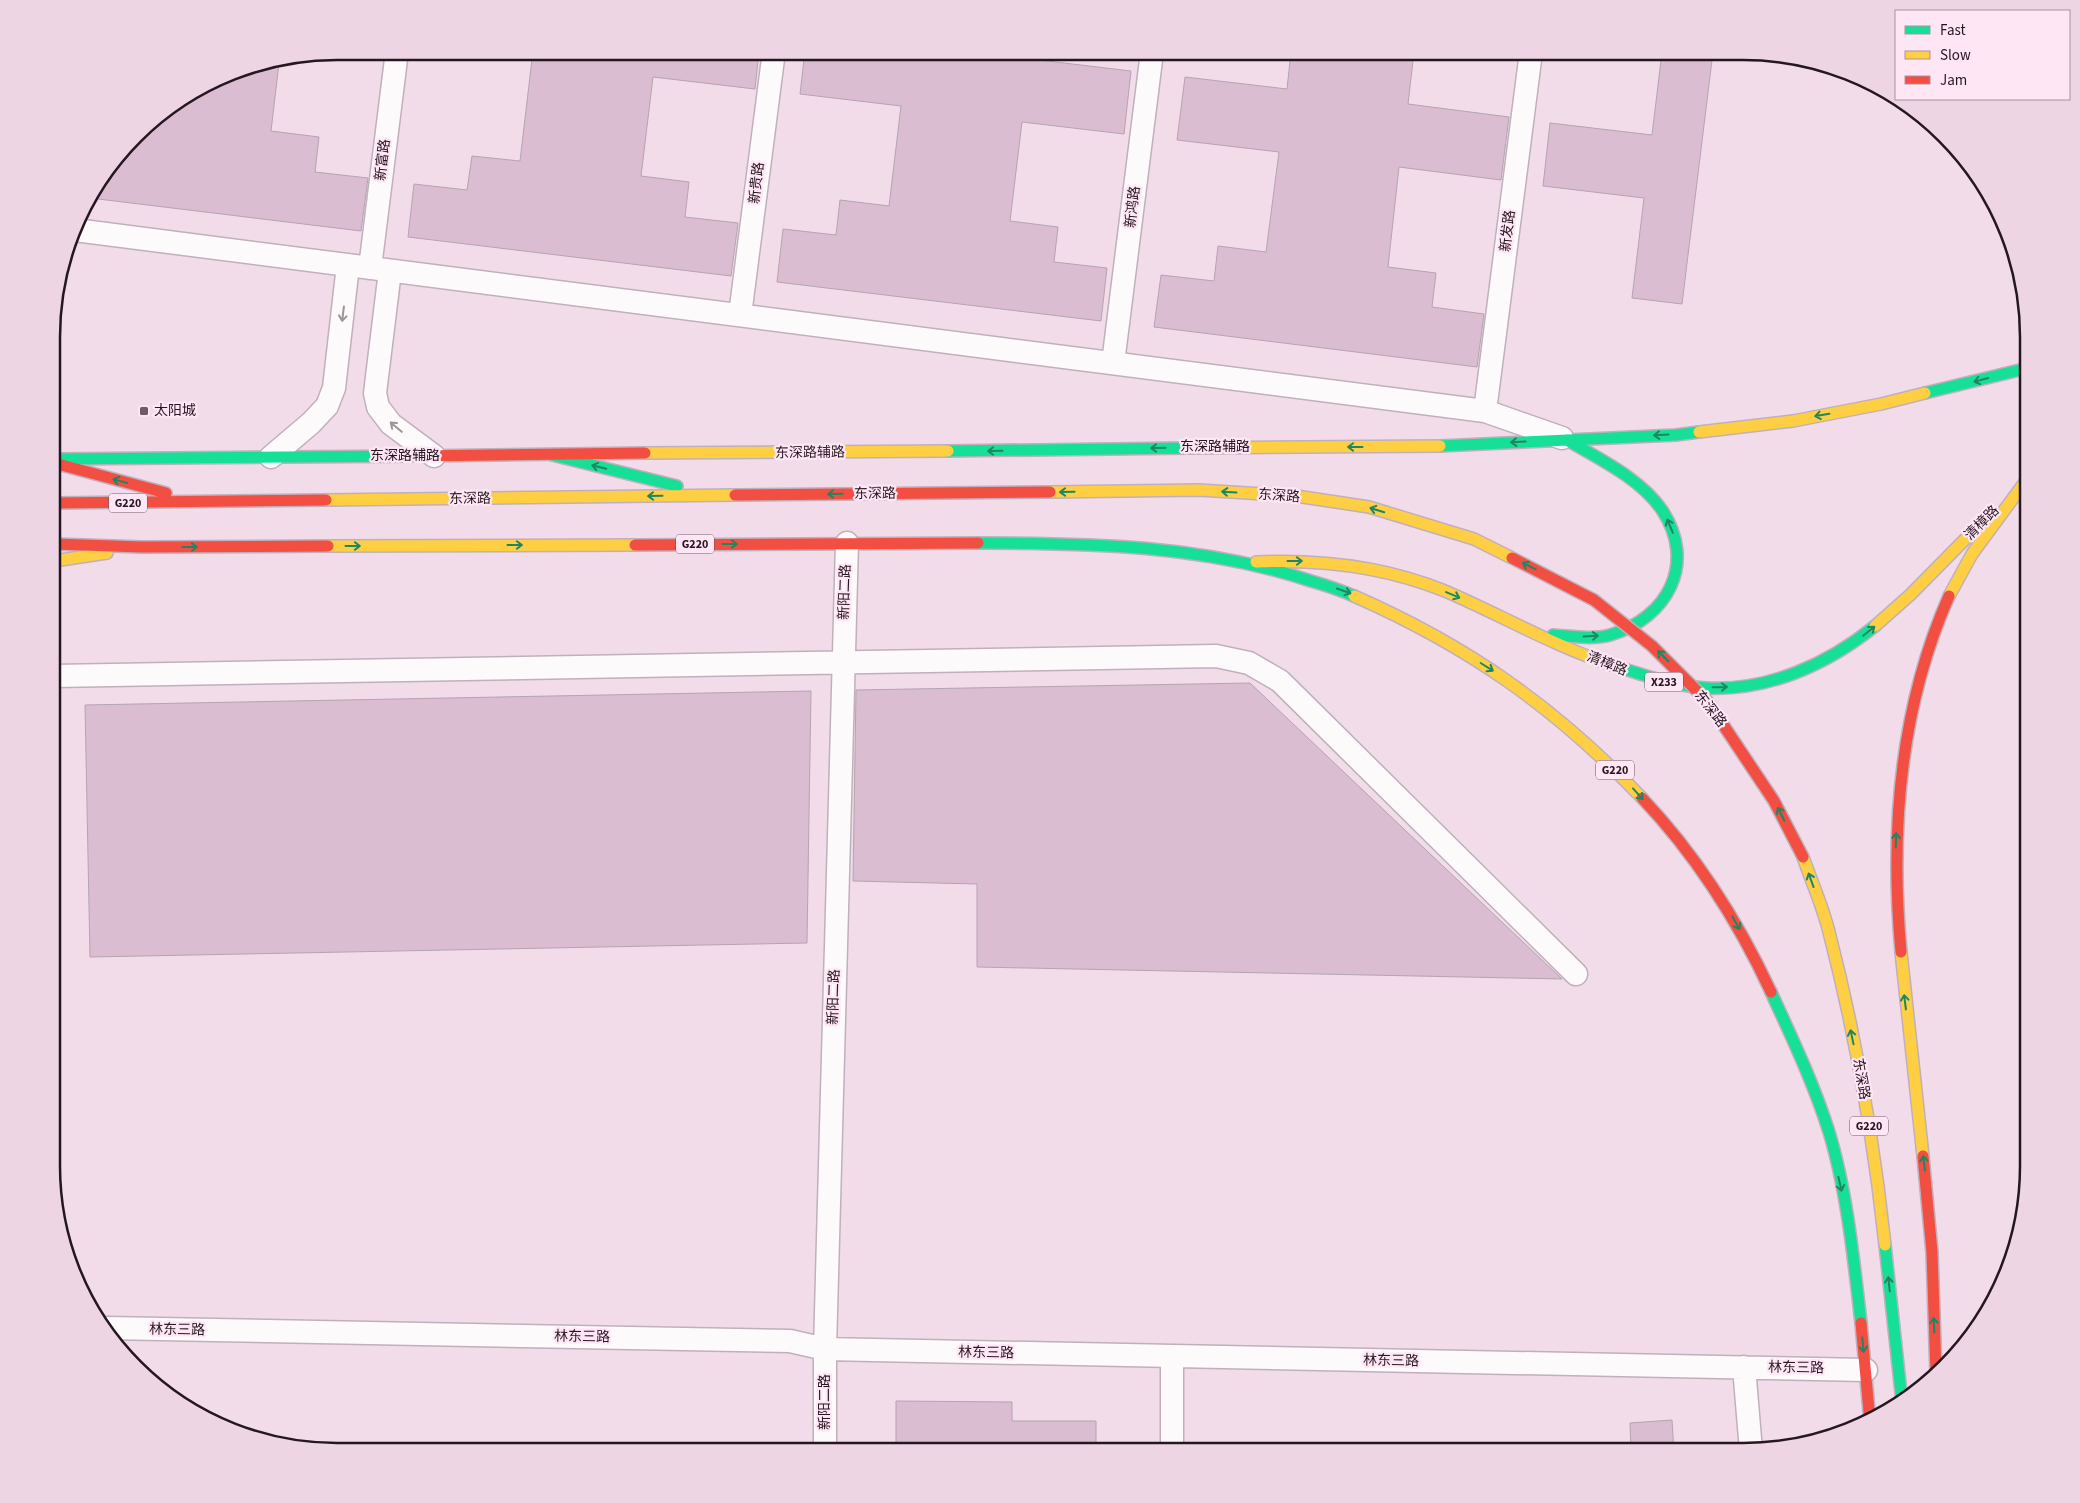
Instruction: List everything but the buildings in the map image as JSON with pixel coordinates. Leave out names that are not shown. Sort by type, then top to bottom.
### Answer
[{"type":"main road","points":[[1566,440],[1676,435],[1793,420],[1881,404],[2020,370]]},
{"type":"main road","name":"东深路辅路","points":[[60,459],[1444,446],[1566,440]]},
{"type":"main road","points":[[1543,635],[1581,637],[1609,635],[1634,626],[1657,609],[1671,589],[1676,570],[1677,550],[1672,530],[1662,511],[1648,494],[1627,476],[1566,440]]},
{"type":"main road","points":[[552,455],[714,496]]},
{"type":"main road","points":[[60,465],[201,502]]},
{"type":"main road","name":"清樟路","points":[[1247,563],[1308,561],[1352,565],[1392,573],[1440,590],[1543,635],[1600,663],[1639,676],[1675,684],[1709,687],[1754,685],[1786,677],[1816,664],[1844,649],[1868,632],[1913,592],[2020,485]]},
{"type":"main road","points":[[1936,1365],[1930,1212],[1898,932],[1895,875],[1901,765],[1912,706],[1938,623],[1956,582],[1989,529],[2020,488]]},
{"type":"main road","name":"东深路","points":[[60,503],[1200,490],[1296,496],[1369,507],[1474,539],[1594,600],[1652,646],[1708,702],[1774,802],[1802,857],[1830,934],[1859,1067],[1877,1173],[1901,1393]]},
{"type":"main road","name":"G220","points":[[60,544],[142,547],[1009,543],[1144,547],[1247,563],[1295,575],[1349,593],[1396,613],[1494,671],[1541,705],[1624,778],[1694,859],[1733,919],[1768,983],[1812,1083],[1830,1136],[1853,1258],[1869,1412]]},
{"type":"main road","points":[[60,559],[142,547]]},
{"type":"street","name":"新富路","points":[[369,268],[396,60]]},
{"type":"street","name":"新贵路","points":[[740,315],[773,60]]},
{"type":"street","name":"新鸿路","points":[[1113,363],[1151,60]]},
{"type":"street","name":"新发路","points":[[1485,410],[1530,60]]},
{"type":"street","points":[[81,231],[1485,410],[1566,440]]},
{"type":"street","points":[[369,268],[375,393],[378,407],[391,424],[434,456]]},
{"type":"street","points":[[271,457],[317,418],[327,406],[369,268]]},
{"type":"street","name":"新阳二路","points":[[825,1443],[825,1349],[847,543]]},
{"type":"street","points":[[60,676],[1216,656],[1249,663],[1280,681],[1576,974]]},
{"type":"street","name":"林东三路","points":[[112,1328],[790,1341],[825,1349],[1866,1370]]},
{"type":"street","points":[[1172,1356],[1172,1443]]},
{"type":"street","points":[[1744,1367],[1750,1443]]},
{"type":"traffic: fast","points":[[1925,393],[2020,370]]},
{"type":"traffic: fast","points":[[1440,446],[1676,435],[1699,432]]},
{"type":"traffic: fast","points":[[1553,635],[1596,637],[1610,635],[1630,627],[1648,616],[1661,602],[1671,586],[1676,568],[1677,550],[1672,530],[1662,510],[1653,499],[1618,470],[1567,440]]},
{"type":"traffic: fast","points":[[948,451],[1187,448]]},
{"type":"traffic: fast","points":[[552,455],[677,486]]},
{"type":"traffic: fast","points":[[60,459],[418,456]]},
{"type":"traffic: fast","points":[[978,543],[1063,544],[1146,548],[1188,553],[1270,569],[1354,596]]},
{"type":"traffic: fast","points":[[1612,665],[1695,687],[1730,688],[1753,685],[1775,680],[1818,663],[1857,640],[1875,626]]},
{"type":"traffic: fast","points":[[1771,992],[1817,1096],[1829,1132],[1841,1178],[1861,1323]]},
{"type":"traffic: fast","points":[[1885,1245],[1901,1393]]},
{"type":"traffic: slow","points":[[1699,432],[1793,421],[1881,404],[1925,393]]},
{"type":"traffic: slow","points":[[1187,448],[1440,446]]},
{"type":"traffic: slow","points":[[645,453],[948,451]]},
{"type":"traffic: slow","points":[[1949,596],[1972,554],[2020,489]]},
{"type":"traffic: slow","points":[[1050,492],[1199,490],[1296,496]]},
{"type":"traffic: slow","points":[[326,500],[735,495]]},
{"type":"traffic: slow","points":[[1296,496],[1369,507],[1474,539],[1512,558]]},
{"type":"traffic: slow","points":[[1875,626],[1910,595],[1991,513]]},
{"type":"traffic: slow","points":[[328,546],[635,545]]},
{"type":"traffic: slow","points":[[60,560],[107,553]]},
{"type":"traffic: slow","points":[[1256,562],[1328,563],[1376,570],[1422,582],[1466,600],[1548,640],[1612,665]]},
{"type":"traffic: slow","points":[[1354,596],[1396,615],[1435,636],[1508,682],[1543,707],[1576,735],[1642,798]]},
{"type":"traffic: slow","points":[[1803,857],[1827,926],[1848,1012],[1870,1128],[1885,1245]]},
{"type":"traffic: slow","points":[[1901,952],[1923,1156]]},
{"type":"traffic: jam","points":[[418,456],[645,453]]},
{"type":"traffic: jam","points":[[60,465],[166,493]]},
{"type":"traffic: jam","points":[[735,495],[1050,492]]},
{"type":"traffic: jam","points":[[60,503],[326,500]]},
{"type":"traffic: jam","points":[[635,545],[978,543]]},
{"type":"traffic: jam","points":[[60,544],[142,547],[328,546]]},
{"type":"traffic: jam","points":[[1512,558],[1594,600],[1652,646],[1708,702],[1774,801],[1803,857]]},
{"type":"traffic: jam","points":[[1901,952],[1897,861],[1902,771],[1909,726],[1919,682],[1932,638],[1949,596]]},
{"type":"traffic: jam","points":[[1642,798],[1680,842],[1730,914],[1771,992]]},
{"type":"traffic: jam","points":[[1923,1156],[1932,1252],[1936,1365]]},
{"type":"traffic: jam","points":[[1861,1323],[1869,1412]]},
{"type":"place","name":"太阳城","points":[[144,411]]}]
